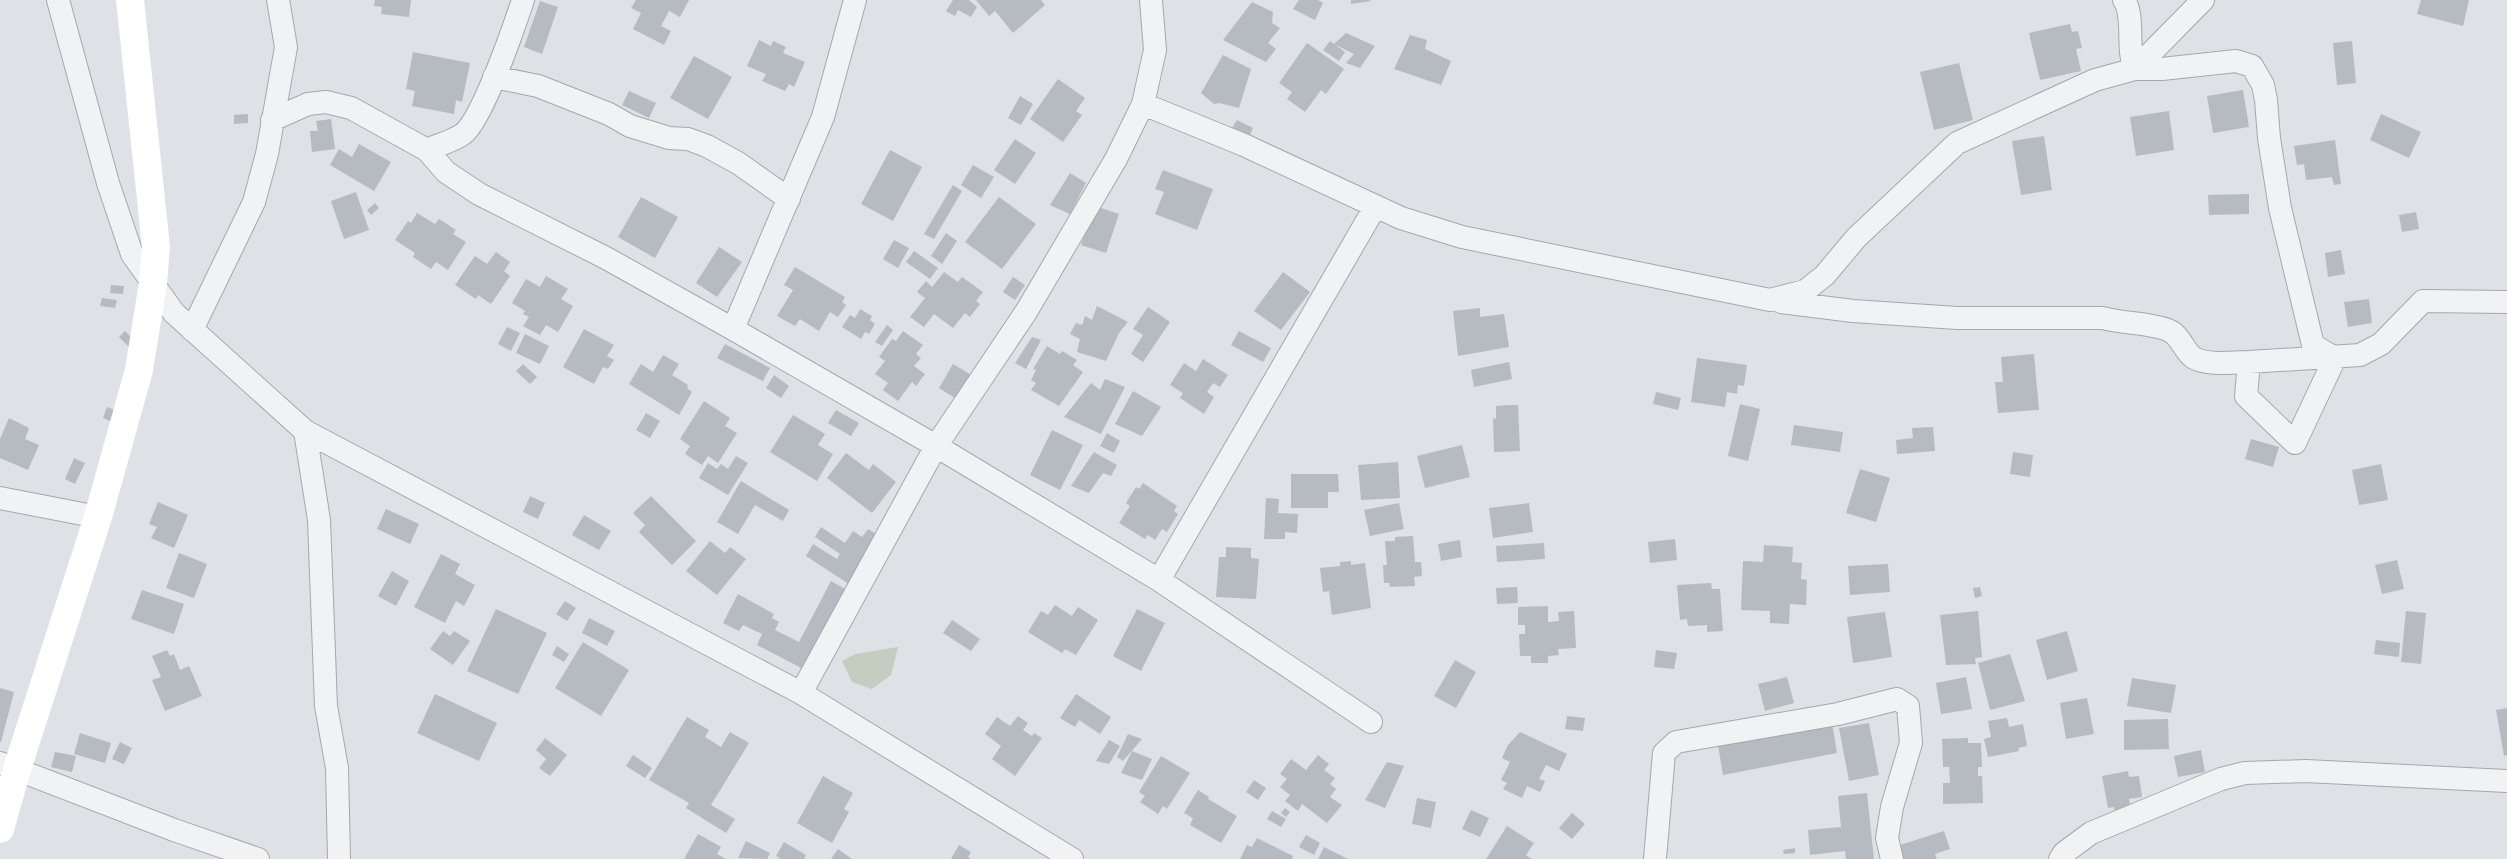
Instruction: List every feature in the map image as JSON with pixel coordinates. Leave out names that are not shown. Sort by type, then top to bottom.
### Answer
[{"type":"street","points":[[58,0],[108,183],[132,254],[174,312],[305,430],[801,693],[1072,859]]},
{"type":"street","points":[[0,829],[8,766],[98,517],[139,370],[153,283],[156,246],[154,214],[130,0]]},
{"type":"street","points":[[192,330],[254,202],[267,154],[286,47],[278,0]]},
{"type":"street","points":[[427,150],[462,135],[472,125],[494,77],[522,0]]},
{"type":"street","points":[[733,329],[823,118],[854,0]]},
{"type":"street","points":[[801,693],[936,446],[1026,312],[1116,159],[1143,104],[1156,50],[1151,0]]},
{"type":"street","points":[[2124,0],[2129,12],[2130,59],[2135,69]]},
{"type":"street","points":[[2135,69],[2203,0]]},
{"type":"street","points":[[1770,300],[1805,292],[1825,275],[1856,238],[1957,143],[2095,80],[2135,69],[2162,69],[2236,61],[2252,66],[2263,85],[2280,208],[2313,345],[2334,358]]},
{"type":"street","points":[[494,77],[538,86],[608,114],[630,126],[669,138],[688,139],[707,146],[738,163],[788,199]]},
{"type":"street","points":[[272,120],[308,104],[326,102],[351,108],[427,150],[446,172],[478,194],[606,258],[733,329],[936,446],[1159,580],[1372,722]]},
{"type":"street","points":[[1143,104],[1244,145],[1401,218],[1462,237],[1770,300],[1853,311],[1958,318],[2103,318],[2123,323],[2152,325],[2171,331],[2193,358],[2210,362],[2249,362],[2360,355],[2382,344],[2423,301],[2507,302]]},
{"type":"street","points":[[1159,580],[1376,207]]},
{"type":"street","points":[[2249,362],[2246,396],[2294,443],[2334,358]]},
{"type":"street","points":[[305,430],[319,520],[326,706],[337,768],[339,859]]},
{"type":"street","points":[[0,498],[98,517]]},
{"type":"street","points":[[1655,859],[1664,753],[1676,742],[1838,714],[1897,699],[1908,706],[1911,742],[1892,807],[1887,838],[1892,859]]},
{"type":"street","points":[[8,766],[174,830],[258,859]]},
{"type":"street","points":[[2060,859],[2064,853],[2091,833],[2221,779],[2245,773],[2306,771],[2507,781]]},
{"type":"green space","points":[[898,647],[891,675],[872,689],[852,682],[842,661],[855,654]]},
{"type":"building","points":[[375,0],[411,0],[409,17],[381,14],[382,7],[374,6]]},
{"type":"building","points":[[636,0],[689,0],[680,17],[669,11],[661,26],[671,31],[664,45],[633,29],[641,13],[631,8]]},
{"type":"building","points":[[953,0],[969,0],[977,7],[971,17],[958,10],[955,16],[946,11]]},
{"type":"building","points":[[976,0],[1041,0],[1045,5],[1013,33],[995,11],[989,16]]},
{"type":"building","points":[[1299,0],[1318,0],[1323,3],[1315,20],[1293,9]]},
{"type":"building","points":[[1351,0],[1370,0],[1371,1],[1351,4]]},
{"type":"building","points":[[2421,0],[2469,0],[2463,26],[2417,14]]},
{"type":"building","points":[[540,1],[558,7],[542,54],[524,47]]},
{"type":"building","points":[[1252,2],[1273,12],[1272,23],[1280,28],[1268,43],[1276,49],[1266,62],[1223,40]]},
{"type":"building","points":[[2070,24],[2072,32],[2078,31],[2082,48],[2076,49],[2081,71],[2040,80],[2029,33]]},
{"type":"building","points":[[1346,33],[1375,46],[1360,68],[1346,63],[1354,54],[1334,44]]},
{"type":"building","points":[[1410,35],[1427,40],[1425,49],[1451,61],[1441,85],[1394,69]]},
{"type":"building","points":[[759,40],[771,46],[773,41],[786,47],[783,53],[805,62],[794,87],[789,84],[785,91],[762,81],[766,74],[747,66]]},
{"type":"building","points":[[1330,41],[1345,52],[1339,61],[1323,50]]},
{"type":"building","points":[[2352,41],[2356,83],[2337,85],[2333,43]]},
{"type":"building","points":[[1307,43],[1344,69],[1326,94],[1321,90],[1305,112],[1287,99],[1292,92],[1279,83]]},
{"type":"building","points":[[413,52],[470,63],[462,102],[456,100],[454,114],[412,106],[415,91],[406,89]]},
{"type":"building","points":[[1223,55],[1251,69],[1239,108],[1219,103],[1214,104],[1201,93]]},
{"type":"building","points":[[694,56],[732,77],[708,119],[670,98]]},
{"type":"building","points":[[1959,63],[1973,120],[1934,130],[1920,72]]},
{"type":"building","points":[[1058,79],[1085,98],[1076,111],[1082,115],[1063,142],[1030,119]]},
{"type":"building","points":[[2243,90],[2249,127],[2213,133],[2207,96]]},
{"type":"building","points":[[629,91],[656,103],[649,118],[622,105]]},
{"type":"building","points":[[1020,96],[1033,104],[1021,125],[1008,118]]},
{"type":"building","points":[[2169,111],[2174,150],[2136,156],[2130,117]]},
{"type":"building","points":[[248,114],[248,123],[234,124],[234,115]]},
{"type":"building","points":[[2381,114],[2421,132],[2409,158],[2370,140]]},
{"type":"building","points":[[331,119],[335,149],[312,152],[310,131],[318,131],[316,121]]},
{"type":"building","points":[[1237,120],[1253,128],[1249,137],[1232,128]]},
{"type":"building","points":[[2044,136],[2052,190],[2021,195],[2012,141]]},
{"type":"building","points":[[1015,139],[1036,153],[1015,184],[994,170]]},
{"type":"building","points":[[2335,140],[2341,184],[2334,185],[2332,177],[2306,180],[2304,164],[2297,165],[2294,146]]},
{"type":"building","points":[[359,144],[391,162],[374,191],[330,165],[339,149],[352,157]]},
{"type":"building","points":[[890,150],[922,167],[893,221],[861,204]]},
{"type":"building","points":[[973,165],[994,177],[981,198],[961,185]]},
{"type":"building","points":[[1163,170],[1213,189],[1197,230],[1155,214],[1164,192],[1155,189]]},
{"type":"building","points":[[1070,173],[1086,183],[1070,214],[1050,205]]},
{"type":"building","points":[[953,185],[962,191],[934,239],[924,234]]},
{"type":"building","points":[[356,192],[369,230],[344,239],[331,201]]},
{"type":"building","points":[[2249,194],[2249,214],[2209,215],[2208,195]]},
{"type":"building","points":[[641,197],[678,217],[655,258],[618,237]]},
{"type":"building","points":[[999,197],[1036,224],[1002,269],[965,242]]},
{"type":"building","points":[[375,203],[379,208],[371,215],[367,210]]},
{"type":"building","points":[[1095,206],[1119,214],[1106,253],[1081,245]]},
{"type":"building","points":[[2416,212],[2419,229],[2402,232],[2399,215]]},
{"type":"building","points":[[417,213],[435,224],[439,219],[456,230],[453,234],[466,242],[448,270],[436,262],[431,269],[413,257],[415,253],[395,240],[408,221],[411,223]]},
{"type":"building","points":[[946,233],[957,241],[942,264],[931,256]]},
{"type":"building","points":[[894,240],[909,248],[898,268],[883,259]]},
{"type":"building","points":[[719,247],[742,262],[717,297],[696,283]]},
{"type":"building","points":[[2341,250],[2345,274],[2328,277],[2325,253]]},
{"type":"building","points":[[914,251],[938,268],[930,279],[906,262]]},
{"type":"building","points":[[496,252],[510,262],[504,271],[510,276],[491,304],[478,295],[476,299],[455,285],[475,256],[487,264]]},
{"type":"building","points":[[795,267],[845,297],[842,302],[846,305],[838,317],[830,312],[819,331],[800,319],[795,326],[777,316],[793,290],[784,285]]},
{"type":"building","points":[[944,272],[958,282],[962,277],[983,292],[976,301],[980,304],[970,317],[965,313],[953,328],[934,314],[924,327],[910,317],[925,298],[917,292],[926,281],[932,287]]},
{"type":"building","points":[[1283,272],[1310,292],[1281,330],[1254,311]]},
{"type":"building","points":[[546,276],[568,289],[561,299],[573,306],[558,332],[546,325],[540,335],[523,326],[529,317],[523,314],[525,311],[512,303],[526,279],[540,287]]},
{"type":"building","points":[[1013,277],[1025,285],[1015,300],[1003,292]]},
{"type":"building","points":[[111,285],[124,286],[123,294],[110,293]]},
{"type":"building","points":[[102,298],[117,300],[115,308],[100,306]]},
{"type":"building","points":[[2369,299],[2372,323],[2348,327],[2344,302]]},
{"type":"building","points":[[1097,306],[1128,322],[1119,333],[1106,361],[1077,352],[1080,339],[1070,334],[1076,323],[1082,325],[1085,316],[1092,320]]},
{"type":"building","points":[[1148,307],[1170,322],[1143,362],[1131,354],[1143,335],[1133,329]]},
{"type":"building","points":[[1480,308],[1480,317],[1504,314],[1509,347],[1458,356],[1453,311]]},
{"type":"building","points":[[860,309],[872,316],[870,320],[875,324],[869,334],[865,332],[861,339],[842,327],[850,315],[855,318]]},
{"type":"building","points":[[887,325],[893,330],[882,346],[875,342]]},
{"type":"building","points":[[507,327],[520,333],[511,351],[498,344]]},
{"type":"building","points":[[584,329],[614,345],[607,356],[614,360],[608,369],[603,367],[594,384],[563,367]]},
{"type":"building","points":[[125,331],[135,341],[129,347],[119,337]]},
{"type":"building","points":[[903,331],[923,345],[916,354],[921,358],[914,366],[925,374],[916,386],[912,382],[898,401],[883,390],[888,383],[875,374],[885,361],[879,357],[892,339],[896,341]]},
{"type":"building","points":[[1239,331],[1271,348],[1263,362],[1231,345]]},
{"type":"building","points":[[525,334],[549,346],[540,364],[516,353]]},
{"type":"building","points":[[1032,337],[1041,340],[1026,369],[1015,363]]},
{"type":"building","points":[[725,344],[770,368],[763,381],[717,358]]},
{"type":"building","points":[[1047,346],[1060,354],[1062,351],[1077,360],[1073,365],[1083,372],[1059,406],[1031,390],[1036,383],[1031,380],[1036,370],[1033,369]]},
{"type":"building","points":[[2034,354],[2039,410],[1998,413],[1995,382],[2003,382],[2001,357]]},
{"type":"building","points":[[663,355],[679,364],[672,375],[688,385],[687,388],[692,392],[679,415],[629,384],[641,364],[653,372]]},
{"type":"building","points":[[1697,358],[1747,365],[1744,386],[1738,385],[1737,394],[1727,392],[1725,407],[1691,402]]},
{"type":"building","points":[[1203,359],[1228,375],[1220,387],[1213,383],[1207,392],[1214,397],[1204,414],[1180,398],[1183,393],[1170,385],[1184,363],[1196,371]]},
{"type":"building","points":[[1509,362],[1512,379],[1474,387],[1471,370]]},
{"type":"building","points":[[523,364],[537,377],[530,384],[516,371]]},
{"type":"building","points":[[953,364],[973,376],[958,400],[939,388]]},
{"type":"building","points":[[774,375],[789,386],[781,398],[766,388]]},
{"type":"building","points":[[1105,379],[1125,387],[1101,434],[1064,417],[1091,383],[1100,390]]},
{"type":"building","points":[[1133,391],[1161,407],[1142,436],[1115,424]]},
{"type":"building","points":[[1656,392],[1681,398],[1678,410],[1653,404]]},
{"type":"building","points":[[704,401],[730,418],[725,426],[737,433],[718,463],[708,456],[702,465],[685,454],[690,446],[680,439]]},
{"type":"building","points":[[1740,404],[1760,409],[1748,461],[1728,456]]},
{"type":"building","points":[[1518,405],[1520,451],[1494,452],[1493,418],[1496,419],[1496,406]]},
{"type":"building","points":[[107,407],[115,410],[110,421],[103,418]]},
{"type":"building","points":[[836,410],[859,423],[851,436],[828,423]]},
{"type":"building","points":[[646,413],[660,421],[650,438],[636,430]]},
{"type":"building","points":[[793,415],[825,434],[818,445],[833,454],[817,481],[770,452]]},
{"type":"building","points":[[9,418],[29,428],[25,439],[39,445],[28,470],[0,458],[0,439]]},
{"type":"building","points":[[1794,425],[1843,432],[1840,452],[1791,445]]},
{"type":"building","points":[[1933,427],[1935,451],[1897,454],[1896,440],[1913,438],[1912,428]]},
{"type":"building","points":[[1052,430],[1083,445],[1060,490],[1030,475]]},
{"type":"building","points":[[1107,433],[1120,441],[1114,453],[1100,446]]},
{"type":"building","points":[[2251,439],[2279,447],[2273,467],[2245,459]]},
{"type":"building","points":[[1462,445],[1470,477],[1425,488],[1417,456]]},
{"type":"building","points":[[1094,452],[1117,465],[1111,476],[1103,473],[1089,493],[1071,486]]},
{"type":"building","points":[[2013,452],[2033,455],[2030,477],[2010,474]]},
{"type":"building","points":[[846,453],[869,470],[873,464],[896,482],[872,513],[827,478]]},
{"type":"building","points":[[736,456],[748,463],[728,495],[699,478],[708,463],[717,469],[721,464],[728,469]]},
{"type":"building","points":[[74,458],[85,463],[75,484],[65,479]]},
{"type":"building","points":[[1398,462],[1400,498],[1361,500],[1358,465]]},
{"type":"building","points":[[2381,464],[2388,500],[2359,505],[2352,470]]},
{"type":"building","points":[[1860,469],[1890,478],[1876,522],[1846,513]]},
{"type":"building","points":[[1291,474],[1338,474],[1339,492],[1328,492],[1328,508],[1291,508]]},
{"type":"building","points":[[741,481],[789,510],[783,521],[755,505],[738,534],[717,522]]},
{"type":"building","points":[[1143,483],[1177,506],[1174,511],[1178,514],[1167,532],[1162,529],[1155,540],[1148,535],[1145,539],[1119,523],[1130,506],[1126,503],[1136,487],[1139,489]]},
{"type":"building","points":[[530,496],[545,503],[538,519],[523,512]]},
{"type":"building","points":[[651,496],[696,541],[672,565],[639,532],[645,525],[633,513]]},
{"type":"building","points":[[1266,498],[1279,499],[1278,513],[1298,514],[1297,533],[1285,532],[1285,539],[1264,539]]},
{"type":"building","points":[[158,502],[188,515],[174,548],[151,538],[157,527],[149,524]]},
{"type":"building","points":[[1399,503],[1404,529],[1370,536],[1364,510]]},
{"type":"building","points":[[1529,503],[1533,532],[1493,538],[1489,508]]},
{"type":"building","points":[[386,509],[419,524],[410,544],[377,529]]},
{"type":"building","points":[[584,515],[611,531],[599,550],[572,535]]},
{"type":"building","points":[[821,527],[845,543],[853,531],[862,537],[868,529],[883,538],[852,586],[806,556],[813,544],[837,559],[840,554],[815,537]]},
{"type":"building","points":[[1413,536],[1415,562],[1421,562],[1422,576],[1414,577],[1415,586],[1390,587],[1389,583],[1384,583],[1383,565],[1387,565],[1385,541],[1395,541],[1395,537]]},
{"type":"building","points":[[1675,539],[1677,560],[1650,563],[1648,542]]},
{"type":"building","points":[[1460,540],[1462,557],[1441,561],[1438,544]]},
{"type":"building","points":[[710,541],[725,553],[730,547],[746,559],[717,595],[686,571]]},
{"type":"building","points":[[1544,543],[1545,559],[1497,562],[1496,546]]},
{"type":"building","points":[[1764,545],[1793,547],[1792,562],[1802,563],[1801,579],[1807,580],[1806,605],[1790,604],[1789,624],[1770,623],[1770,611],[1741,610],[1743,561],[1763,562]]},
{"type":"building","points":[[1226,547],[1251,548],[1251,558],[1259,559],[1256,599],[1216,597],[1219,557],[1226,557]]},
{"type":"building","points":[[179,553],[207,564],[194,598],[166,588]]},
{"type":"building","points":[[441,554],[460,564],[455,574],[475,585],[464,606],[456,601],[445,623],[414,607]]},
{"type":"building","points":[[2397,560],[2404,589],[2382,594],[2375,565]]},
{"type":"building","points":[[1351,561],[1351,565],[1365,563],[1371,608],[1332,615],[1329,591],[1323,592],[1320,568],[1340,566],[1340,562]]},
{"type":"building","points":[[1888,564],[1890,592],[1850,595],[1848,566]]},
{"type":"building","points":[[392,571],[409,581],[396,606],[378,596]]},
{"type":"building","points":[[831,581],[847,590],[805,670],[757,645],[762,634],[743,625],[739,631],[723,623],[738,594],[774,614],[772,618],[779,622],[775,630],[799,642]]},
{"type":"building","points":[[1711,583],[1712,589],[1720,589],[1723,631],[1707,632],[1707,625],[1688,626],[1687,619],[1680,620],[1677,585]]},
{"type":"building","points":[[1517,587],[1518,603],[1497,604],[1496,588]]},
{"type":"building","points":[[1980,587],[1982,596],[1975,598],[1973,588]]},
{"type":"building","points":[[142,590],[184,604],[174,634],[131,619]]},
{"type":"building","points":[[565,601],[576,608],[567,621],[556,614]]},
{"type":"building","points":[[1055,605],[1072,616],[1078,607],[1098,620],[1076,655],[1065,649],[1062,653],[1028,632],[1041,611],[1048,615]]},
{"type":"building","points":[[1548,606],[1548,622],[1559,621],[1558,612],[1574,611],[1576,648],[1558,649],[1559,655],[1548,656],[1548,663],[1531,663],[1531,656],[1520,656],[1519,634],[1525,634],[1525,625],[1518,625],[1518,607]]},
{"type":"building","points":[[496,609],[547,633],[518,694],[467,671]]},
{"type":"building","points":[[1137,609],[1165,623],[1141,671],[1113,656]]},
{"type":"building","points":[[1978,611],[1982,657],[1975,658],[1976,664],[1946,665],[1940,615]]},
{"type":"building","points":[[2406,611],[2426,613],[2421,664],[2401,662]]},
{"type":"building","points":[[1885,612],[1892,657],[1853,663],[1847,617]]},
{"type":"building","points":[[589,618],[615,631],[607,646],[582,633]]},
{"type":"building","points":[[952,620],[980,639],[971,651],[943,633]]},
{"type":"building","points":[[443,631],[450,636],[454,631],[470,641],[453,665],[430,649]]},
{"type":"building","points":[[2067,631],[2078,671],[2047,680],[2036,640]]},
{"type":"building","points":[[2376,640],[2400,643],[2399,657],[2374,654]]},
{"type":"building","points":[[583,642],[629,670],[601,716],[555,688]]},
{"type":"building","points":[[557,646],[569,654],[564,662],[552,655]]},
{"type":"building","points":[[167,650],[170,656],[174,654],[180,670],[189,666],[202,696],[165,711],[152,680],[161,677],[152,656]]},
{"type":"building","points":[[1656,650],[1677,653],[1674,669],[1654,667]]},
{"type":"building","points":[[2010,654],[2025,701],[1990,710],[1978,663]]},
{"type":"building","points":[[1455,660],[1476,672],[1456,708],[1434,696]]},
{"type":"building","points":[[1787,677],[1794,703],[1765,711],[1758,684]]},
{"type":"building","points":[[1966,677],[1972,709],[1941,714],[1936,683]]},
{"type":"building","points":[[2132,678],[2176,685],[2171,713],[2127,706]]},
{"type":"building","points":[[0,688],[14,692],[1,742],[0,742]]},
{"type":"building","points":[[435,694],[497,723],[479,761],[417,733]]},
{"type":"building","points":[[1076,694],[1111,717],[1100,734],[1079,720],[1075,727],[1060,718]]},
{"type":"building","points":[[2087,698],[2094,734],[2066,739],[2060,703]]},
{"type":"building","points":[[2507,708],[2507,755],[2504,756],[2496,710]]},
{"type":"building","points":[[1018,716],[1028,723],[1023,730],[1032,736],[1034,733],[1042,738],[1015,776],[992,759],[1001,746],[985,734],[997,717],[1010,726]]},
{"type":"building","points":[[1567,716],[1585,718],[1583,731],[1565,729]]},
{"type":"building","points":[[687,717],[709,730],[705,737],[721,747],[730,732],[749,743],[711,805],[735,819],[726,833],[686,808],[689,803],[649,780]]},
{"type":"building","points":[[2007,718],[2009,727],[2023,724],[2027,746],[2018,748],[2019,751],[1988,757],[1984,739],[1991,737],[1988,721]]},
{"type":"building","points":[[2168,719],[2169,749],[2124,750],[2124,720]]},
{"type":"building","points":[[1832,722],[1837,753],[1723,775],[1718,745]]},
{"type":"building","points":[[1869,723],[1879,775],[1849,781],[1839,728]]},
{"type":"building","points":[[1520,732],[1567,754],[1559,771],[1546,765],[1539,779],[1545,781],[1540,792],[1527,786],[1522,798],[1503,789],[1507,783],[1501,780],[1510,762],[1502,758],[1508,745]]},
{"type":"building","points":[[80,733],[111,743],[105,763],[74,754]]},
{"type":"building","points":[[1128,734],[1142,739],[1123,761],[1117,757]]},
{"type":"building","points":[[545,738],[567,755],[550,776],[539,768],[546,759],[536,750]]},
{"type":"building","points":[[1968,738],[1968,743],[1981,743],[1982,767],[1978,767],[1978,776],[1982,776],[1983,803],[1943,804],[1943,783],[1950,783],[1949,767],[1943,767],[1942,739]]},
{"type":"building","points":[[1109,740],[1120,746],[1109,764],[1096,761]]},
{"type":"building","points":[[120,742],[132,748],[124,764],[112,759]]},
{"type":"building","points":[[2201,750],[2205,772],[2178,777],[2174,756]]},
{"type":"building","points":[[1132,751],[1152,759],[1142,780],[1121,773]]},
{"type":"building","points":[[55,752],[76,756],[72,772],[51,767]]},
{"type":"building","points":[[633,755],[652,768],[645,778],[626,766]]},
{"type":"building","points":[[1318,755],[1329,764],[1324,770],[1335,778],[1330,784],[1336,789],[1330,797],[1342,805],[1327,823],[1302,804],[1298,811],[1285,801],[1290,795],[1280,787],[1287,779],[1280,774],[1291,759],[1306,770]]},
{"type":"building","points":[[1161,756],[1190,773],[1167,809],[1163,806],[1158,814],[1140,802],[1145,796],[1139,792]]},
{"type":"building","points":[[1387,762],[1404,766],[1385,808],[1365,800]]},
{"type":"building","points":[[2128,771],[2129,777],[2139,776],[2142,797],[2129,799],[2131,812],[2115,815],[2114,807],[2108,808],[2102,776]]},
{"type":"building","points":[[823,776],[853,793],[844,809],[849,812],[832,843],[797,823]]},
{"type":"building","points":[[1254,780],[1266,788],[1258,800],[1246,792]]},
{"type":"building","points":[[1198,790],[1209,797],[1208,799],[1237,816],[1221,843],[1190,825],[1193,818],[1184,813]]},
{"type":"building","points":[[1867,793],[1874,859],[1846,859],[1845,851],[1810,855],[1808,830],[1841,827],[1838,796]]},
{"type":"building","points":[[1417,798],[1436,802],[1431,828],[1412,824]]},
{"type":"building","points":[[1285,808],[1290,812],[1286,817],[1281,813]]},
{"type":"building","points":[[1471,810],[1489,818],[1480,837],[1462,829]]},
{"type":"building","points":[[1272,811],[1286,819],[1281,827],[1267,819]]},
{"type":"building","points":[[1572,813],[1585,824],[1572,839],[1559,828]]},
{"type":"building","points":[[1507,826],[1534,843],[1526,855],[1532,859],[1486,859]]},
{"type":"building","points":[[1944,831],[1950,849],[1935,854],[1937,859],[1901,859],[1897,846]]},
{"type":"building","points":[[698,834],[721,847],[717,854],[726,859],[684,859]]},
{"type":"building","points":[[1306,835],[1320,843],[1314,855],[1299,847]]},
{"type":"building","points":[[1257,838],[1293,856],[1292,859],[1240,859],[1247,845],[1252,847]]},
{"type":"building","points":[[746,841],[770,853],[767,859],[738,858]]},
{"type":"building","points":[[784,842],[806,855],[804,859],[781,859],[776,856]]},
{"type":"building","points":[[959,845],[971,852],[968,857],[971,859],[951,859]]},
{"type":"building","points":[[1324,847],[1348,859],[1318,859]]},
{"type":"building","points":[[1795,848],[1795,853],[1784,854],[1783,850]]},
{"type":"building","points":[[838,849],[852,859],[831,859]]}]
